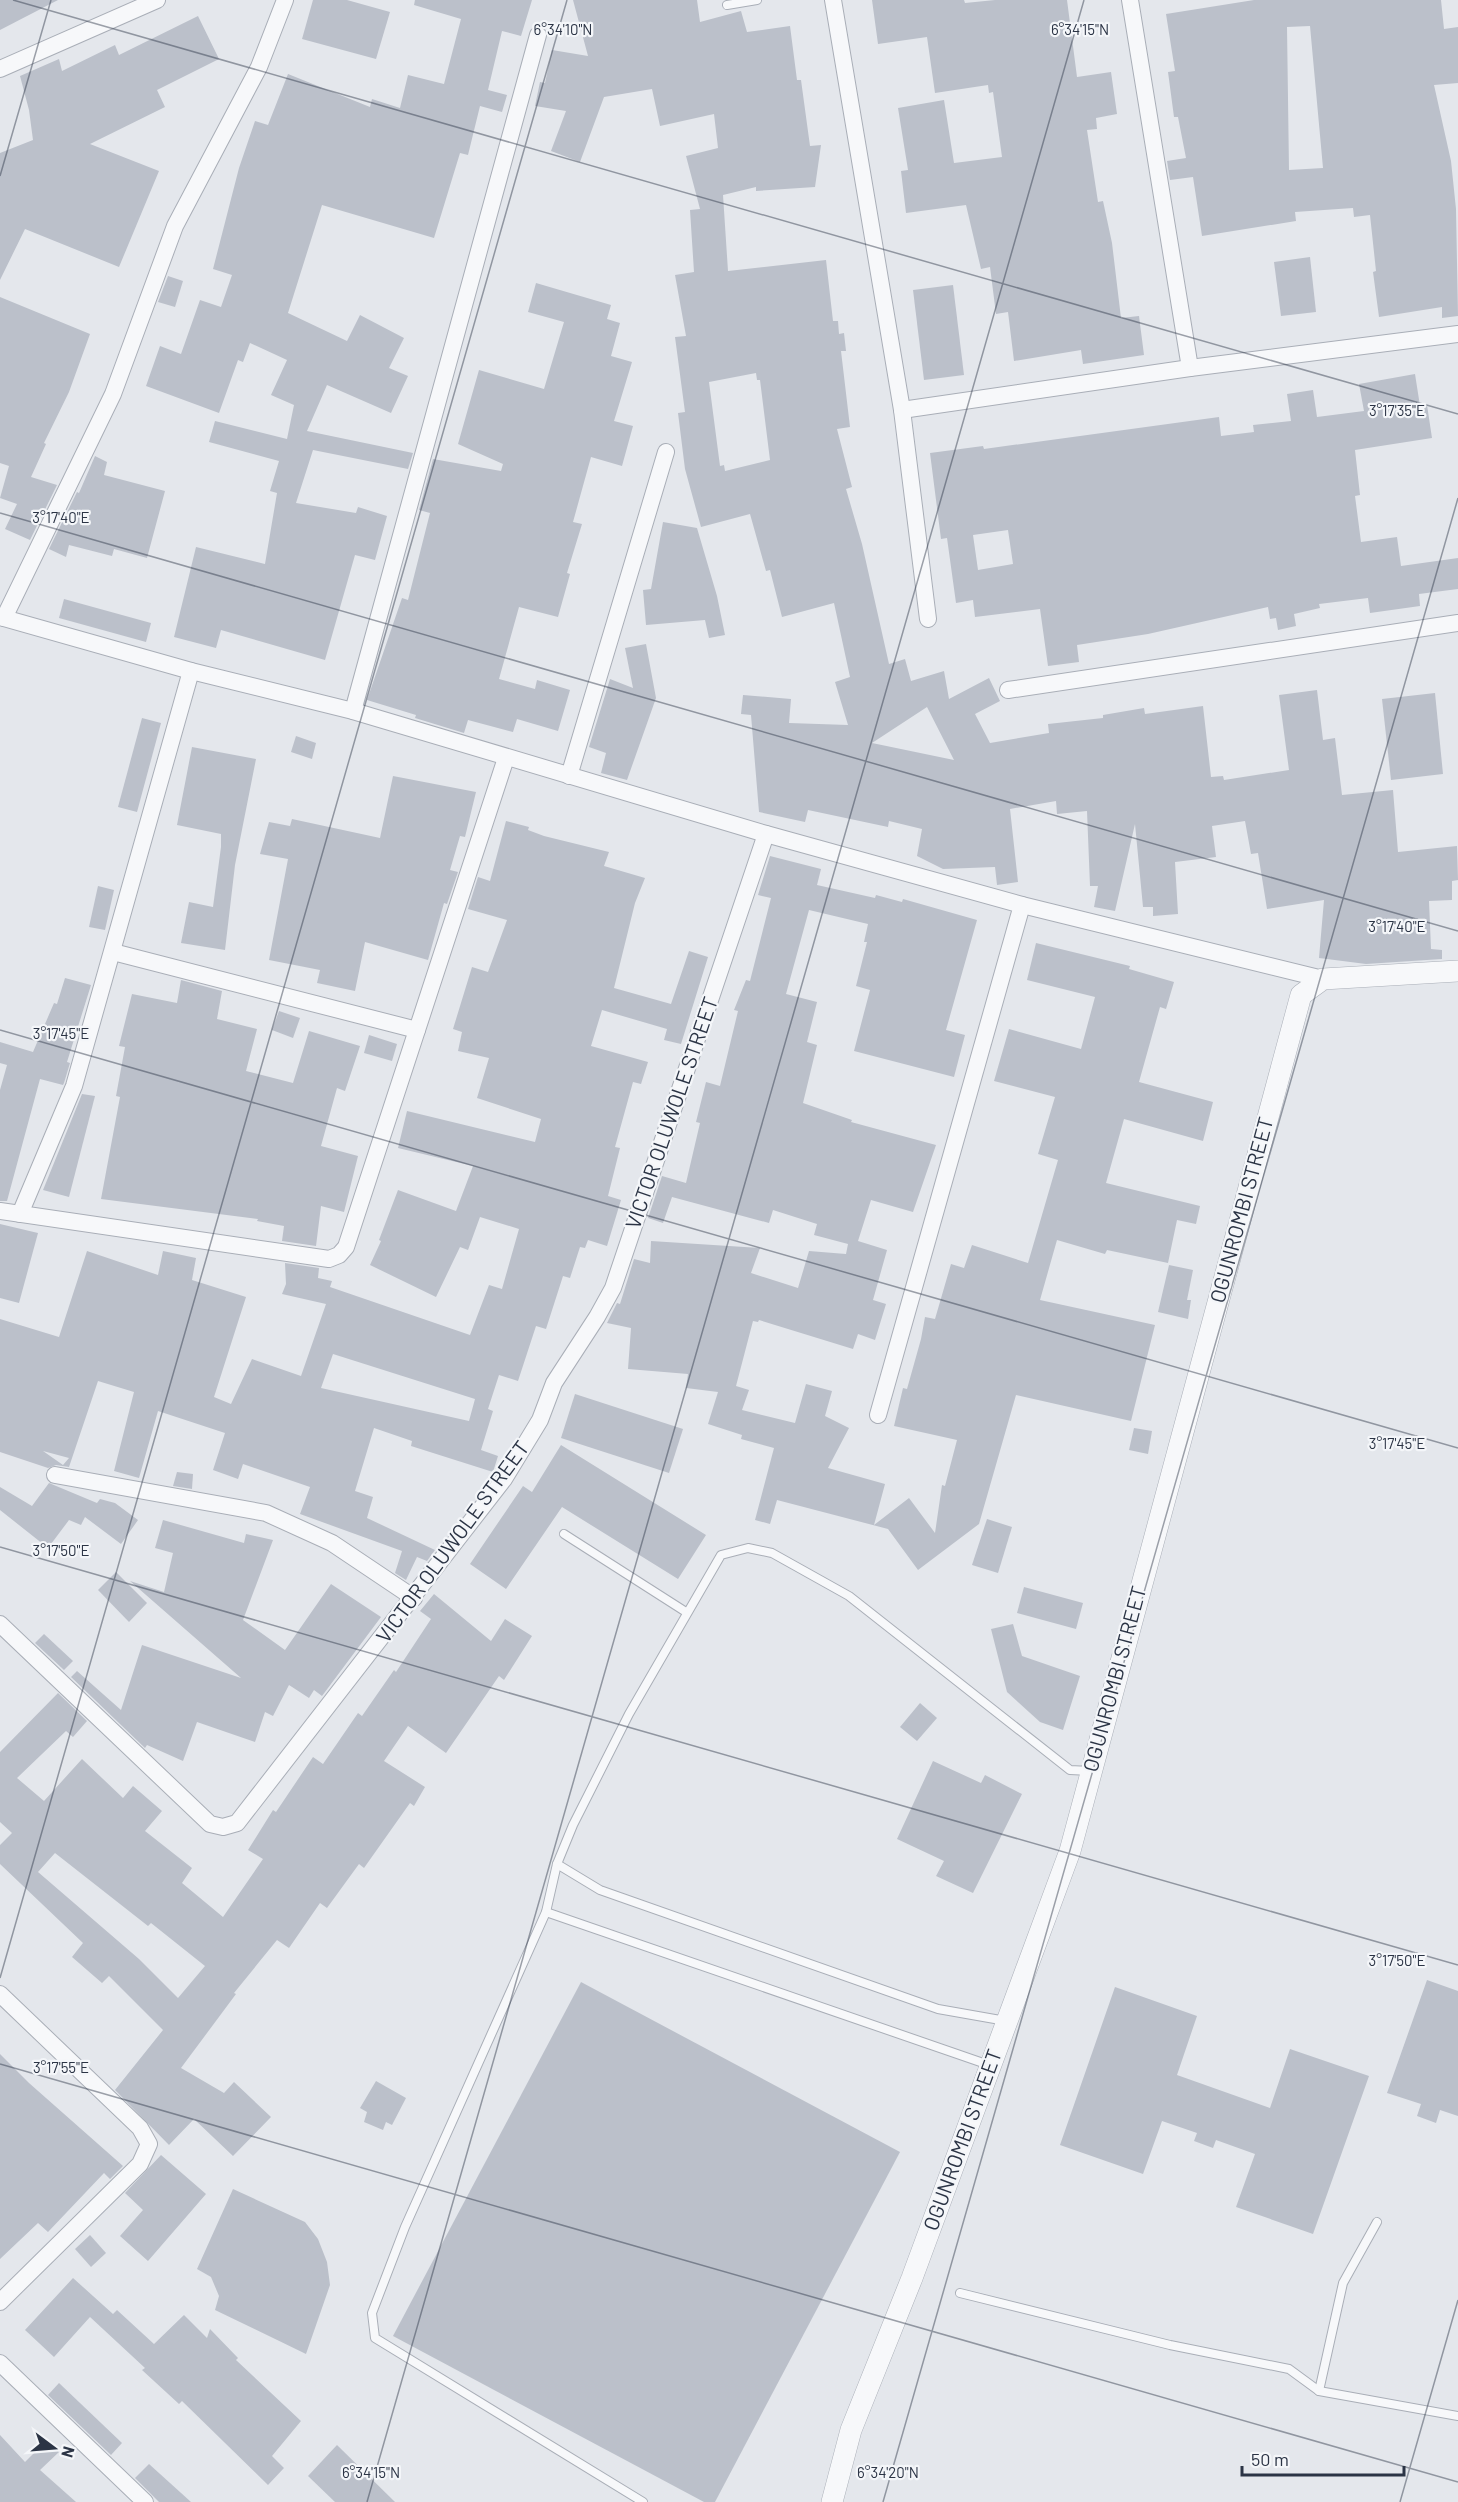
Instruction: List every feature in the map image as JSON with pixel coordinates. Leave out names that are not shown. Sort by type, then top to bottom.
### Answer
[{"type":"street","points":[[0,69],[157,0]]},
{"type":"street","points":[[285,0],[259,67],[175,226],[113,394],[2,618],[352,711],[765,834],[1022,905],[1323,979],[1458,971]]},
{"type":"street","points":[[833,0],[902,410],[928,620]]},
{"type":"street","points":[[1130,0],[1190,368]]},
{"type":"street","points":[[352,711],[538,35]]},
{"type":"street","points":[[902,410],[1190,368],[1458,334]]},
{"type":"street","points":[[569,776],[666,452]]},
{"type":"street","points":[[1008,690],[1458,623]]},
{"type":"street","points":[[20,1214],[74,1086],[191,670]]},
{"type":"street","points":[[0,1211],[329,1259],[339,1256],[346,1247],[506,758]]},
{"type":"street","name":"VICTOR OLUWOLE STREET","points":[[0,1624],[210,1824],[223,1827],[237,1823],[414,1598],[504,1479],[540,1420],[554,1383],[613,1288],[765,834]]},
{"type":"street","points":[[878,1414],[1022,905]]},
{"type":"street","points":[[113,952],[417,1030]]},
{"type":"street","name":"OGUNROMBI STREET","points":[[832,2502],[851,2430],[912,2278],[1070,1851],[1301,995],[1323,979]]},
{"type":"street","points":[[55,1475],[266,1513],[332,1543],[414,1598]]},
{"type":"street","points":[[0,1994],[140,2128],[149,2144],[140,2164],[0,2302]]},
{"type":"street","points":[[0,2363],[145,2502]]},
{"type":"lane","points":[[727,5],[757,0]]},
{"type":"lane","points":[[564,1534],[686,1612]]},
{"type":"lane","points":[[643,2502],[375,2338],[372,2313],[405,2227],[546,1912],[557,1864],[573,1825],[629,1714],[686,1612],[721,1555],[748,1548],[771,1553],[849,1596],[1070,1770],[1090,1771]]},
{"type":"lane","points":[[557,1864],[600,1890],[938,2009],[1007,2021]]},
{"type":"lane","points":[[546,1912],[989,2065]]},
{"type":"lane","points":[[1319,2391],[1343,2283],[1377,2222]]},
{"type":"lane","points":[[960,2293],[1170,2345],[1289,2369],[1319,2391],[1458,2416]]},
{"type":"building","points":[[0,0],[58,0],[0,30]]},
{"type":"building","points":[[313,0],[347,0],[390,12],[376,59],[302,39]]},
{"type":"building","points":[[415,0],[532,0],[521,36],[502,31],[488,90],[507,95],[502,112],[480,106],[468,155],[460,153],[434,238],[322,205],[288,313],[347,341],[360,315],[404,338],[389,368],[408,376],[391,413],[327,385],[307,431],[413,453],[408,469],[313,450],[296,503],[356,513],[358,507],[387,516],[375,560],[355,555],[325,660],[221,630],[216,648],[174,637],[196,547],[265,564],[277,493],[270,491],[279,461],[209,442],[215,421],[287,439],[294,405],[271,395],[287,360],[250,343],[243,362],[238,360],[219,413],[146,386],[160,346],[181,354],[200,300],[221,307],[232,275],[213,269],[239,168],[255,121],[268,125],[288,74],[370,107],[372,99],[400,108],[408,75],[444,84],[461,19],[414,5]]},
{"type":"building","points":[[573,0],[697,0],[700,22],[741,11],[747,32],[790,26],[797,80],[801,80],[810,146],[821,145],[815,187],[756,191],[756,187],[723,195],[728,271],[826,260],[833,321],[838,321],[839,334],[844,333],[846,351],[841,351],[850,427],[837,429],[852,487],[846,489],[862,544],[889,664],[905,659],[911,681],[944,671],[949,699],[989,678],[1000,701],[975,714],[990,743],[1049,733],[1048,724],[1103,718],[1103,715],[1144,708],[1145,714],[1203,706],[1211,777],[1223,776],[1224,780],[1289,770],[1279,695],[1317,690],[1323,740],[1335,738],[1342,795],[1393,790],[1398,852],[1457,846],[1458,880],[1452,881],[1452,900],[1429,901],[1431,949],[1442,950],[1442,959],[1366,964],[1319,958],[1324,900],[1267,909],[1258,853],[1251,854],[1245,821],[1212,826],[1216,857],[1175,862],[1178,914],[1153,916],[1153,907],[1143,907],[1135,824],[1115,911],[1094,907],[1098,886],[1090,886],[1087,811],[1057,814],[1056,801],[1010,809],[1018,882],[997,885],[995,867],[943,869],[917,856],[922,829],[889,821],[888,827],[808,810],[805,822],[759,812],[751,715],[741,714],[743,695],[791,699],[789,723],[848,725],[835,682],[850,677],[834,603],[782,617],[770,570],[766,571],[750,514],[701,527],[685,469],[678,413],[685,412],[675,337],[686,336],[675,275],[694,272],[690,210],[700,209],[686,156],[718,148],[714,114],[660,126],[652,89],[604,97],[580,162],[551,151],[566,111],[535,106],[540,82],[545,83],[552,50],[588,56]],"holes":[[[756,373],[757,380],[760,380],[770,460],[725,471],[724,465],[720,466],[709,382]],[[927,707],[954,760],[872,743]]]},
{"type":"building","points":[[872,0],[964,0],[965,3],[995,0],[1067,0],[1077,77],[1111,72],[1117,114],[1096,118],[1097,129],[1087,130],[1098,202],[1103,201],[1112,243],[1121,318],[1139,316],[1144,355],[1083,364],[1081,350],[1014,361],[1008,312],[996,314],[990,267],[981,269],[966,205],[906,213],[901,171],[908,170],[898,108],[944,100],[954,163],[1002,157],[993,92],[989,93],[988,85],[935,93],[927,37],[878,44]]},
{"type":"building","points":[[1254,0],[1441,0],[1444,29],[1458,27],[1458,83],[1434,85],[1451,161],[1456,209],[1458,316],[1442,318],[1442,307],[1379,317],[1373,272],[1376,271],[1370,215],[1354,217],[1353,208],[1295,212],[1296,221],[1202,236],[1193,177],[1170,180],[1167,161],[1186,158],[1178,117],[1174,117],[1168,72],[1175,71],[1166,14]],"holes":[[[1310,26],[1323,168],[1289,170],[1287,27]]]},
{"type":"building","points":[[198,16],[219,59],[157,90],[165,107],[90,144],[159,171],[119,267],[25,229],[0,280],[0,153],[33,140],[29,110],[20,76],[59,59],[62,71],[115,45],[119,55]]},
{"type":"building","points":[[1310,257],[1316,312],[1281,316],[1274,262]]},
{"type":"building","points":[[168,276],[183,281],[175,307],[158,302]]},
{"type":"building","points":[[536,283],[611,305],[607,319],[620,323],[611,356],[632,362],[614,421],[633,426],[622,466],[591,457],[573,522],[582,524],[567,573],[570,574],[558,617],[519,607],[499,679],[535,689],[537,680],[570,690],[558,731],[517,719],[513,732],[468,720],[464,733],[367,700],[402,598],[408,600],[430,513],[419,510],[433,459],[501,471],[503,464],[458,444],[479,370],[544,389],[564,322],[528,312]]},
{"type":"building","points":[[953,285],[964,375],[924,380],[913,290]]},
{"type":"building","points":[[0,297],[90,334],[69,392],[44,443],[46,444],[31,477],[57,485],[30,540],[5,529],[17,504],[0,498],[9,466],[0,463]]},
{"type":"building","points":[[1415,374],[1420,406],[1427,405],[1432,438],[1355,450],[1360,495],[1355,496],[1361,542],[1397,537],[1401,566],[1458,558],[1458,589],[1419,594],[1420,606],[1370,613],[1368,598],[1319,604],[1320,608],[1294,614],[1296,626],[1278,630],[1276,618],[1270,619],[1268,607],[1148,634],[1077,645],[1079,662],[1048,666],[1040,609],[975,617],[973,600],[956,603],[947,538],[941,539],[930,453],[983,446],[984,449],[1219,417],[1221,436],[1254,432],[1253,425],[1291,421],[1287,394],[1313,390],[1317,417],[1364,411],[1359,384]],"holes":[[[1008,530],[1013,564],[978,570],[973,535]]]},
{"type":"building","points":[[95,456],[107,462],[104,475],[165,491],[147,558],[114,549],[112,556],[69,545],[66,557],[49,549],[77,492],[79,493]]},
{"type":"building","points":[[663,522],[697,528],[717,596],[725,635],[709,638],[705,620],[646,625],[643,590],[651,589]]},
{"type":"building","points":[[64,599],[151,623],[146,642],[59,618]]},
{"type":"building","points":[[646,644],[656,698],[627,780],[601,773],[606,753],[589,747],[610,679],[633,688],[625,648]]},
{"type":"building","points":[[1435,693],[1443,774],[1391,780],[1382,699]]},
{"type":"building","points":[[142,718],[161,723],[137,812],[118,807]]},
{"type":"building","points":[[296,736],[316,743],[312,759],[291,752]]},
{"type":"building","points":[[192,747],[256,759],[235,865],[225,950],[181,943],[189,902],[213,907],[221,847],[221,834],[177,825]]},
{"type":"building","points":[[393,776],[476,792],[465,837],[460,836],[450,870],[458,872],[447,904],[444,903],[428,960],[365,942],[355,991],[317,983],[320,970],[269,960],[288,859],[260,854],[269,822],[290,826],[292,819],[380,838]]},
{"type":"building","points":[[506,821],[529,827],[528,830],[544,836],[609,852],[604,866],[645,878],[635,903],[614,988],[671,1004],[689,951],[708,957],[681,1044],[664,1040],[667,1029],[602,1010],[591,1046],[648,1062],[641,1084],[633,1082],[615,1147],[620,1148],[608,1196],[621,1200],[607,1246],[588,1240],[585,1248],[580,1247],[570,1278],[563,1276],[546,1329],[536,1326],[518,1381],[499,1375],[488,1409],[493,1411],[481,1450],[498,1456],[493,1472],[411,1446],[412,1441],[374,1428],[355,1491],[373,1497],[367,1518],[435,1550],[427,1561],[417,1557],[406,1580],[395,1573],[402,1551],[300,1514],[310,1487],[243,1464],[238,1479],[213,1470],[225,1433],[158,1411],[139,1478],[114,1471],[134,1392],[98,1381],[69,1467],[56,1465],[48,1468],[0,1452],[0,1319],[59,1337],[87,1251],[158,1275],[163,1251],[196,1258],[192,1280],[246,1297],[214,1397],[231,1404],[252,1359],[301,1376],[326,1304],[282,1294],[286,1284],[285,1263],[319,1268],[318,1278],[332,1281],[330,1287],[470,1335],[489,1285],[502,1289],[519,1229],[480,1217],[468,1250],[460,1247],[436,1297],[370,1265],[381,1241],[379,1240],[398,1190],[456,1211],[473,1166],[398,1148],[407,1111],[535,1142],[541,1119],[477,1098],[489,1058],[458,1051],[462,1032],[453,1029],[472,967],[488,972],[507,920],[468,909],[478,877],[490,881]],"holes":[[[333,1354],[475,1399],[469,1421],[321,1388]],[[43,1451],[69,1458],[63,1465]]]},
{"type":"building","points":[[770,856],[821,869],[817,885],[875,898],[876,895],[902,902],[903,899],[977,920],[946,1030],[965,1035],[954,1077],[854,1051],[870,990],[856,986],[867,942],[864,942],[868,924],[809,910],[786,994],[817,1002],[807,1042],[817,1045],[803,1103],[852,1120],[851,1122],[936,1145],[913,1212],[871,1200],[858,1241],[887,1250],[873,1300],[886,1304],[875,1340],[858,1334],[853,1349],[759,1320],[758,1322],[753,1321],[736,1386],[749,1390],[742,1410],[795,1423],[806,1384],[832,1391],[825,1416],[849,1428],[828,1468],[885,1484],[874,1525],[909,1498],[935,1533],[942,1485],[945,1486],[957,1440],[894,1426],[903,1388],[907,1389],[925,1317],[935,1319],[951,1264],[964,1268],[972,1245],[1028,1263],[1058,1160],[1038,1154],[1055,1097],[994,1081],[1009,1029],[1081,1049],[1095,997],[1027,980],[1036,943],[1130,966],[1129,969],[1174,982],[1166,1009],[1160,1007],[1139,1082],[1213,1102],[1203,1141],[1124,1119],[1106,1183],[1200,1206],[1196,1224],[1177,1220],[1168,1263],[1107,1250],[1105,1254],[1057,1240],[1040,1300],[1155,1325],[1131,1421],[1016,1395],[979,1524],[918,1570],[888,1529],[777,1500],[770,1524],[755,1520],[774,1448],[741,1439],[742,1435],[708,1424],[718,1392],[686,1388],[688,1374],[628,1369],[631,1328],[607,1323],[617,1303],[620,1304],[634,1259],[650,1263],[651,1241],[760,1248],[751,1273],[798,1288],[809,1251],[846,1254],[848,1244],[814,1235],[817,1224],[773,1210],[769,1223],[672,1197],[663,1223],[648,1218],[662,1176],[686,1183],[700,1123],[696,1122],[706,1082],[720,1086],[738,1011],[734,1010],[746,980],[750,981],[771,898],[758,895]]},
{"type":"building","points":[[98,886],[114,890],[105,930],[89,927]]},
{"type":"building","points":[[65,978],[91,985],[67,1062],[70,1063],[63,1085],[40,1079],[7,1201],[0,1201],[0,1090],[7,1065],[0,1063],[0,1042],[33,1052],[54,1003],[57,1004]]},
{"type":"building","points":[[181,980],[222,991],[217,1019],[257,1029],[246,1071],[293,1083],[309,1031],[360,1046],[345,1091],[337,1088],[321,1146],[358,1156],[344,1212],[321,1206],[316,1246],[282,1241],[284,1226],[257,1221],[258,1219],[101,1199],[120,1097],[116,1096],[125,1047],[119,1046],[132,994],[177,1003]]},
{"type":"building","points":[[279,1011],[300,1018],[293,1038],[272,1030]]},
{"type":"building","points":[[369,1035],[397,1044],[392,1061],[364,1053]]},
{"type":"building","points":[[82,1094],[95,1096],[69,1197],[43,1190]]},
{"type":"building","points":[[0,1224],[38,1233],[19,1303],[0,1298]]},
{"type":"building","points":[[1169,1265],[1193,1270],[1187,1300],[1191,1300],[1188,1319],[1158,1312]]},
{"type":"building","points":[[575,1394],[683,1429],[669,1473],[561,1438]]},
{"type":"building","points":[[1134,1428],[1152,1431],[1148,1454],[1129,1450]]},
{"type":"building","points":[[561,1445],[706,1535],[678,1579],[562,1507],[506,1589],[470,1564],[523,1486],[532,1492]]},
{"type":"building","points":[[177,1472],[193,1474],[192,1489],[173,1486]]},
{"type":"building","points":[[49,1483],[97,1503],[100,1499],[115,1503],[138,1520],[121,1544],[85,1517],[81,1525],[69,1520],[48,1548],[0,1510],[0,1487],[32,1506]]},
{"type":"building","points":[[987,1519],[1012,1527],[998,1573],[972,1565]]},
{"type":"building","points":[[163,1520],[244,1543],[246,1534],[273,1540],[243,1620],[285,1650],[331,1584],[381,1617],[322,1696],[314,1690],[309,1698],[289,1685],[273,1716],[265,1712],[255,1742],[197,1722],[183,1761],[147,1745],[145,1748],[71,1677],[77,1671],[121,1710],[142,1645],[241,1678],[130,1581],[164,1592],[173,1553],[155,1548]]},
{"type":"building","points":[[116,1572],[147,1603],[129,1622],[98,1590]]},
{"type":"building","points":[[1024,1587],[1083,1603],[1076,1629],[1017,1613]]},
{"type":"building","points":[[434,1594],[491,1641],[505,1619],[532,1636],[504,1680],[499,1676],[446,1753],[408,1726],[384,1761],[425,1787],[414,1806],[410,1803],[364,1868],[359,1864],[327,1908],[320,1903],[289,1948],[277,1940],[234,1993],[236,1994],[181,2068],[224,2093],[234,2082],[271,2117],[233,2156],[194,2119],[169,2145],[115,2090],[163,2030],[109,1976],[102,1983],[72,1957],[83,1943],[0,1864],[0,1845],[12,1833],[0,1822],[0,1752],[58,1693],[87,1721],[73,1737],[66,1731],[17,1778],[44,1801],[82,1759],[123,1798],[133,1786],[162,1811],[145,1831],[192,1868],[182,1883],[223,1917],[263,1859],[248,1850],[273,1810],[276,1812],[313,1757],[323,1764],[358,1713],[362,1716],[394,1670],[396,1672],[431,1619],[420,1611]],"holes":[[[55,1853],[148,1926],[151,1923],[205,1966],[178,1998],[139,1959],[38,1872]]]},
{"type":"building","points":[[1013,1624],[1022,1656],[1080,1676],[1063,1730],[1040,1722],[1007,1692],[991,1629]]},
{"type":"building","points":[[44,1634],[73,1661],[64,1670],[35,1643]]},
{"type":"building","points":[[920,1703],[937,1718],[917,1741],[900,1727]]},
{"type":"building","points":[[933,1761],[981,1783],[985,1775],[1022,1794],[973,1893],[936,1876],[944,1861],[897,1839]]},
{"type":"building","points":[[1427,1980],[1458,1991],[1458,2116],[1440,2110],[1436,2123],[1417,2116],[1421,2104],[1387,2093]]},
{"type":"building","points":[[581,1982],[900,2152],[715,2502],[704,2502],[393,2336]]},
{"type":"building","points":[[1115,1987],[1197,2016],[1177,2075],[1270,2108],[1290,2049],[1369,2076],[1313,2234],[1236,2207],[1255,2154],[1216,2140],[1213,2148],[1194,2141],[1197,2133],[1162,2121],[1143,2174],[1060,2145]]},
{"type":"building","points":[[0,2054],[29,2083],[123,2166],[110,2179],[104,2173],[48,2232],[38,2223],[0,2259]]},
{"type":"building","points":[[376,2081],[406,2098],[392,2125],[386,2122],[383,2130],[364,2122],[367,2112],[360,2108]]},
{"type":"building","points":[[161,2155],[206,2194],[148,2261],[120,2236],[143,2210],[125,2193]]},
{"type":"building","points":[[233,2189],[305,2222],[318,2239],[327,2262],[330,2285],[306,2354],[215,2310],[219,2296],[211,2277],[197,2269]]},
{"type":"building","points":[[90,2235],[106,2253],[91,2267],[75,2249]]},
{"type":"building","points":[[73,2278],[113,2314],[117,2310],[154,2344],[184,2315],[207,2338],[210,2329],[238,2358],[236,2360],[301,2421],[272,2456],[284,2468],[268,2485],[182,2401],[179,2404],[142,2370],[145,2368],[90,2317],[54,2357],[25,2330]]},
{"type":"building","points":[[59,2383],[122,2443],[111,2455],[48,2395]]},
{"type":"building","points":[[0,2435],[25,2462],[47,2440],[59,2452],[40,2470],[76,2502],[0,2502]]},
{"type":"building","points":[[337,2445],[395,2502],[335,2502],[308,2476]]},
{"type":"building","points":[[149,2464],[191,2502],[159,2502],[135,2478]]}]
